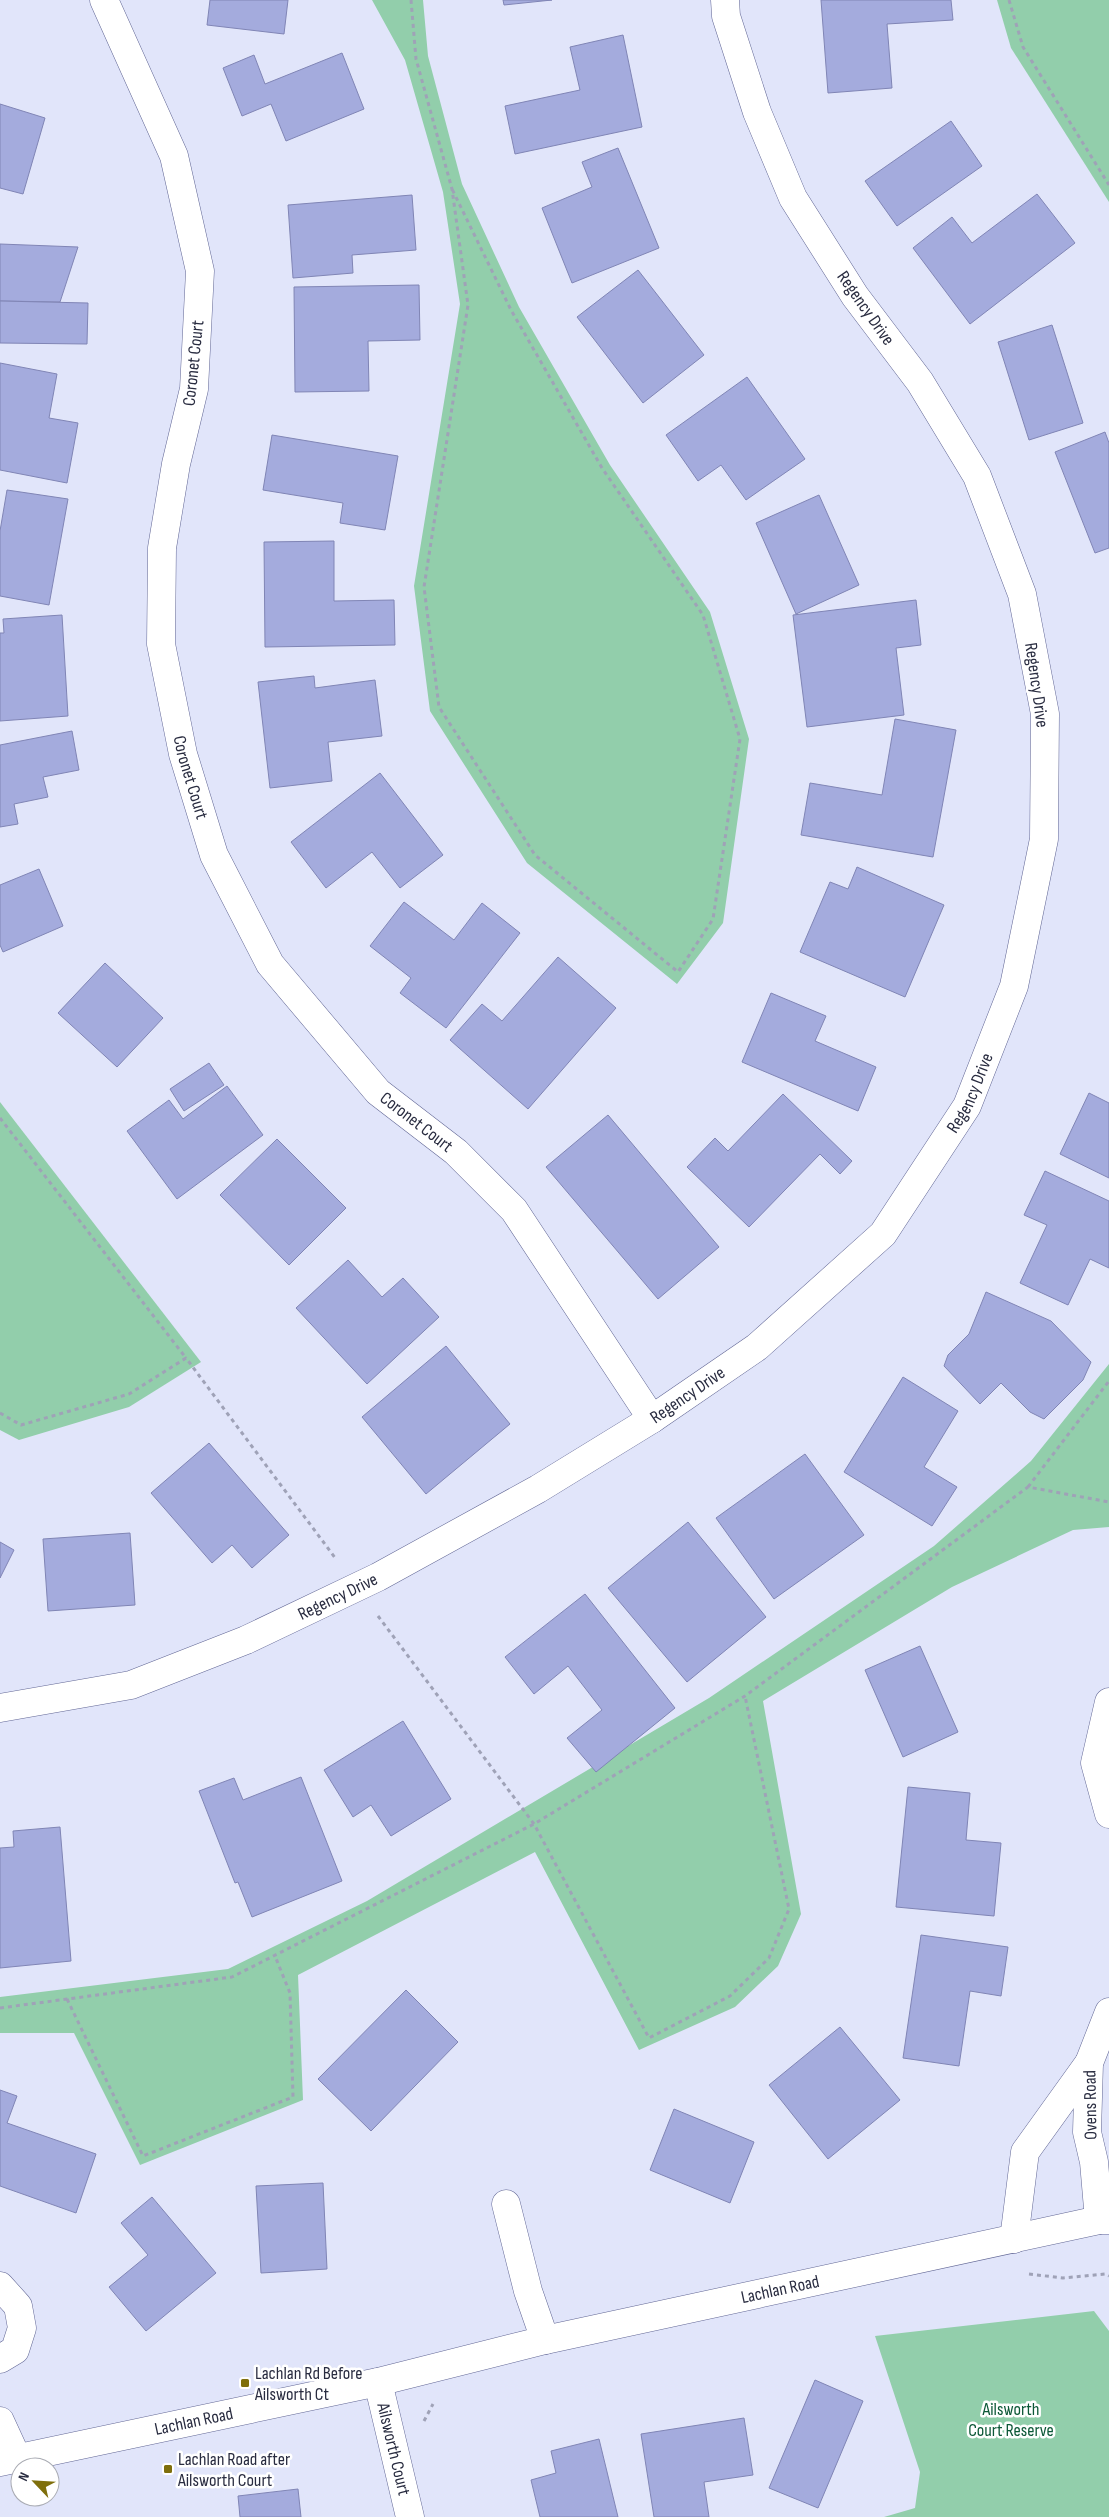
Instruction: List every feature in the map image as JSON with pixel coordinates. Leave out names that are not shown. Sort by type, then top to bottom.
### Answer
[{"type":"street","name":"Coronet Court","points":[[104,0],[174,156],[200,271],[194,389],[176,464],[162,548],[161,644],[183,754],[214,855],[270,964],[378,1092],[456,1152],[514,1210],[652,1419]]},
{"type":"street","name":"Regency Drive","points":[[0,1708],[131,1684],[246,1640],[378,1577],[538,1489],[652,1419],[757,1347],[883,1234],[967,1106],[1014,986],[1044,839],[1045,714],[1022,594],[977,476],[920,382],[855,296],[793,198],[757,112],[726,16],[725,0]]},
{"type":"street","points":[[1109,1702],[1095,1763],[1109,1814]]},
{"type":"street","name":"Ovens Road","points":[[1104,2220],[1087,2132],[1089,2063],[1109,2012]]},
{"type":"street","points":[[1014,2239],[1025,2152],[1089,2063]]},
{"type":"street","points":[[506,2204],[528,2291],[545,2340]]},
{"type":"street","name":"Lachlan Road","points":[[0,2421],[8,2460],[378,2382],[545,2340],[1104,2220]]},
{"type":"street","points":[[0,2286],[18,2306],[22,2328],[15,2350],[0,2359]]},
{"type":"street","name":"Ailsworth Court","points":[[378,2382],[410,2517]]},
{"type":"path","points":[[411,0],[416,59],[452,188],[468,305],[424,587],[439,708],[535,855],[678,972],[714,919],[740,738],[703,614],[602,468],[511,310],[452,188]]},
{"type":"path","points":[[1008,0],[1023,47],[1109,185]]},
{"type":"path","points":[[0,1118],[186,1358],[337,1561]]},
{"type":"path","points":[[0,1413],[21,1425],[120,1397],[129,1394],[186,1358]]},
{"type":"path","points":[[0,2008],[232,1977],[534,1824],[745,1696],[1028,1487],[1109,1381]]},
{"type":"path","points":[[1028,1487],[1109,1502]]},
{"type":"path","points":[[376,1613],[534,1824],[648,2038],[730,1996],[770,1958],[789,1909],[745,1696]]},
{"type":"path","points":[[67,1999],[142,2156],[293,2097],[290,1993],[274,1956]]},
{"type":"green space","points":[[372,0],[423,0],[428,56],[462,184],[519,307],[610,465],[710,612],[749,739],[723,923],[677,984],[527,863],[430,711],[414,586],[460,304],[443,192],[405,60]]},
{"type":"green space","points":[[997,0],[1109,0],[1109,202],[1011,48]]},
{"type":"green space","points":[[0,1102],[201,1362],[129,1407],[19,1440],[0,1430]]},
{"type":"green space","points":[[1109,1364],[1109,1527],[1073,1530],[952,1587],[763,1701],[801,1914],[778,1966],[735,2007],[639,2050],[535,1852],[298,1975],[303,2100],[140,2165],[74,2033],[0,2033],[0,1997],[228,1969],[367,1901],[709,1698],[934,1546],[1031,1461]]},
{"type":"green space","name":"Ailsworth Court Reserve","points":[[1094,2311],[1109,2331],[1109,2517],[884,2517],[915,2508],[920,2472],[875,2336]]},
{"type":"building","points":[[210,0],[288,0],[284,34],[207,25]]},
{"type":"building","points":[[503,0],[552,0],[504,5]]},
{"type":"building","points":[[821,0],[951,0],[953,20],[887,24],[892,88],[828,93]]},
{"type":"building","points":[[623,35],[642,127],[515,154],[505,106],[580,90],[570,47]]},
{"type":"building","points":[[342,53],[364,109],[286,141],[271,104],[242,116],[223,68],[254,55],[265,84]]},
{"type":"building","points":[[0,104],[45,118],[23,194],[0,188]]},
{"type":"building","points":[[951,121],[982,166],[897,226],[865,181]]},
{"type":"building","points":[[618,148],[659,248],[572,283],[542,208],[592,187],[582,162]]},
{"type":"building","points":[[1037,194],[1075,243],[970,324],[913,248],[952,217],[972,243]]},
{"type":"building","points":[[412,195],[416,250],[352,255],[353,273],[293,278],[288,205]]},
{"type":"building","points":[[0,244],[78,247],[60,302],[0,301]]},
{"type":"building","points":[[638,270],[704,355],[643,403],[577,317]]},
{"type":"building","points":[[419,285],[420,340],[368,341],[369,391],[295,392],[294,287]]},
{"type":"building","points":[[0,301],[88,303],[87,344],[0,343]]},
{"type":"building","points":[[1052,325],[1083,423],[1029,440],[998,342]]},
{"type":"building","points":[[0,363],[57,374],[49,418],[78,423],[67,483],[0,470]]},
{"type":"building","points":[[747,377],[805,459],[746,500],[721,465],[698,481],[666,435]]},
{"type":"building","points":[[1105,432],[1109,443],[1109,548],[1095,553],[1055,452]]},
{"type":"building","points":[[272,435],[398,456],[385,530],[340,523],[343,503],[263,490]]},
{"type":"building","points":[[7,490],[68,499],[49,605],[0,596],[0,531]]},
{"type":"building","points":[[819,495],[859,585],[796,614],[756,523]]},
{"type":"building","points":[[334,541],[334,601],[394,600],[395,645],[265,647],[264,542]]},
{"type":"building","points":[[916,600],[921,645],[896,648],[904,715],[807,727],[793,615]]},
{"type":"building","points":[[62,615],[68,716],[0,721],[0,633],[4,633],[3,619]]},
{"type":"building","points":[[314,676],[315,688],[375,680],[382,736],[328,742],[332,781],[270,788],[258,682]]},
{"type":"building","points":[[895,719],[956,730],[933,857],[801,835],[810,783],[882,795]]},
{"type":"building","points":[[72,731],[79,770],[43,777],[48,797],[14,804],[18,824],[0,827],[0,745]]},
{"type":"building","points":[[380,773],[443,855],[400,888],[372,852],[326,888],[291,842]]},
{"type":"building","points":[[857,867],[944,905],[905,997],[800,952],[830,882],[848,889]]},
{"type":"building","points":[[39,869],[63,926],[3,952],[0,945],[0,885]]},
{"type":"building","points":[[404,902],[454,940],[482,903],[520,933],[446,1028],[400,993],[411,978],[370,946]]},
{"type":"building","points":[[558,957],[616,1008],[528,1109],[450,1040],[482,1004],[502,1021]]},
{"type":"building","points":[[105,963],[163,1018],[117,1067],[58,1013]]},
{"type":"building","points":[[771,993],[826,1016],[815,1041],[876,1067],[858,1111],[742,1062]]},
{"type":"building","points":[[209,1063],[224,1085],[184,1111],[170,1089]]},
{"type":"building","points":[[227,1086],[263,1135],[177,1199],[127,1131],[169,1100],[183,1119]]},
{"type":"building","points":[[1089,1093],[1109,1103],[1109,1178],[1060,1154]]},
{"type":"building","points":[[783,1094],[852,1161],[840,1174],[820,1154],[749,1227],[687,1167],[715,1138],[728,1151]]},
{"type":"building","points":[[608,1115],[719,1247],[658,1299],[546,1167]]},
{"type":"building","points":[[277,1139],[346,1208],[289,1265],[220,1195]]},
{"type":"building","points":[[1045,1171],[1109,1201],[1109,1268],[1090,1259],[1068,1305],[1020,1283],[1047,1225],[1024,1215]]},
{"type":"building","points":[[348,1260],[382,1297],[403,1278],[439,1317],[367,1384],[296,1308]]},
{"type":"building","points":[[986,1292],[1051,1321],[1091,1362],[1083,1380],[1044,1419],[1030,1412],[1001,1383],[980,1404],[944,1366],[948,1355],[969,1334]]},
{"type":"building","points":[[446,1346],[510,1424],[426,1494],[362,1417]]},
{"type":"building","points":[[903,1377],[958,1411],[924,1467],[957,1487],[932,1526],[844,1472]]},
{"type":"building","points":[[209,1443],[289,1535],[252,1568],[232,1545],[212,1563],[151,1493]]},
{"type":"building","points":[[805,1454],[864,1535],[774,1599],[716,1518]]},
{"type":"building","points":[[688,1522],[766,1617],[687,1682],[608,1588]]},
{"type":"building","points":[[130,1533],[135,1605],[48,1611],[43,1539]]},
{"type":"building","points":[[0,1542],[14,1550],[0,1578]]},
{"type":"building","points":[[585,1594],[675,1708],[596,1772],[567,1738],[602,1710],[568,1666],[534,1694],[505,1657]]},
{"type":"building","points":[[920,1646],[958,1732],[903,1757],[865,1670]]},
{"type":"building","points":[[403,1721],[451,1799],[391,1836],[371,1805],[353,1817],[324,1770]]},
{"type":"building","points":[[301,1777],[342,1881],[252,1917],[238,1882],[235,1883],[199,1791],[234,1778],[243,1800]]},
{"type":"building","points":[[908,1787],[970,1793],[966,1840],[1001,1843],[994,1916],[896,1907]]},
{"type":"building","points":[[60,1827],[71,1961],[0,1968],[0,1848],[14,1847],[13,1831]]},
{"type":"building","points":[[921,1935],[1008,1947],[1001,1996],[970,1991],[959,2066],[903,2058]]},
{"type":"building","points":[[406,1990],[458,2042],[371,2131],[318,2079]]},
{"type":"building","points":[[840,2027],[900,2100],[828,2159],[769,2085]]},
{"type":"building","points":[[0,2090],[17,2096],[7,2123],[96,2154],[76,2213],[0,2186]]},
{"type":"building","points":[[674,2109],[754,2142],[730,2203],[650,2170]]},
{"type":"building","points":[[323,2183],[327,2269],[261,2273],[256,2186]]},
{"type":"building","points":[[152,2197],[216,2273],[146,2331],[109,2287],[148,2255],[121,2223]]},
{"type":"building","points":[[815,2380],[863,2401],[818,2508],[769,2488]]},
{"type":"building","points":[[744,2418],[753,2475],[704,2482],[709,2517],[654,2517],[641,2434]]},
{"type":"building","points":[[599,2439],[618,2517],[540,2517],[531,2480],[556,2473],[551,2451]]},
{"type":"building","points":[[298,2489],[301,2517],[240,2517],[238,2496]]},
{"type":"place","name":"Lachlan Rd Before Ailsworth Ct","points":[[245,2383]]},
{"type":"place","name":"Lachlan Road after Ailsworth Court","points":[[168,2469]]}]
